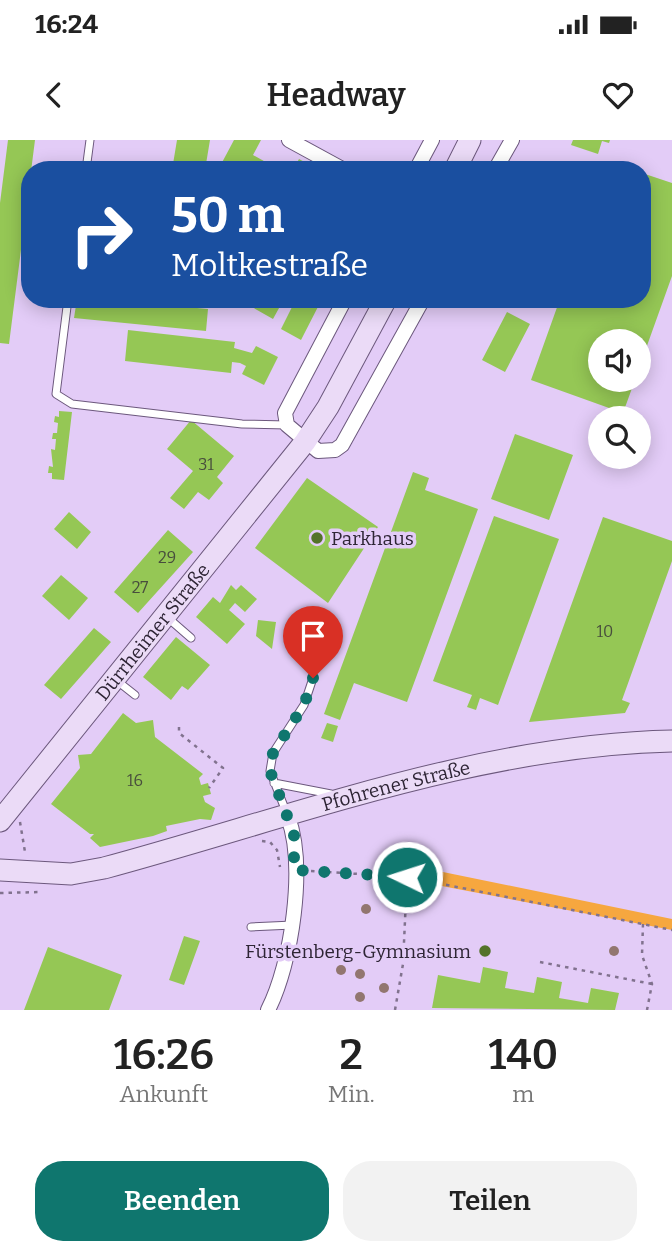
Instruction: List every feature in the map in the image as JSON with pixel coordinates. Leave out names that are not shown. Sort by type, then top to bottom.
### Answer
[{"type":"main road","points":[[460,161],[471,140]]},
{"type":"main road","name":"Dürrheimer Straße","points":[[3,817],[305,442],[328,407],[381,308]]},
{"type":"main road","name":"Pfohrener Straße","points":[[13,879],[104,868],[359,795],[550,752],[637,741],[672,741]]},
{"type":"street","points":[[289,140],[328,161]]},
{"type":"street","points":[[421,161],[432,140]]},
{"type":"street","points":[[500,161],[512,140]]},
{"type":"street","points":[[340,308],[285,413],[287,425],[318,451],[335,450],[342,445],[418,308]]},
{"type":"street","points":[[268,1010],[287,966],[293,925],[288,874],[294,834],[288,817]]},
{"type":"lane","points":[[87,161],[90,140]]},
{"type":"lane","points":[[67,308],[56,394],[72,404],[242,424],[287,425]]},
{"type":"lane","points":[[166,617],[191,638]]},
{"type":"lane","points":[[288,817],[270,771],[273,753],[304,705],[313,678]]},
{"type":"lane","points":[[116,679],[135,695]]},
{"type":"lane","points":[[274,783],[329,794],[359,795]]},
{"type":"lane","points":[[251,927],[293,925]]},
{"type":"path","points":[[179,727],[179,733],[223,768],[209,788]]},
{"type":"path","points":[[0,893],[13,879],[25,853],[21,847],[22,824],[3,817]]},
{"type":"path","points":[[260,841],[270,842],[288,874],[407,877],[672,930]]},
{"type":"path","points":[[395,1010],[404,964],[407,877]]},
{"type":"path","points":[[13,879],[42,892]]},
{"type":"path","points":[[643,924],[642,955],[652,984],[647,1010]]},
{"type":"path","points":[[540,962],[652,984]]},
{"type":"shaded area","points":[[399,863],[672,919],[672,930],[389,876],[389,868]]},
{"type":"building","points":[[8,140],[35,140],[32,161],[21,161],[21,250],[9,344],[0,343],[0,203]]},
{"type":"building","points":[[177,140],[210,140],[206,161],[174,161]]},
{"type":"building","points":[[234,140],[261,140],[253,155],[264,161],[223,161]]},
{"type":"building","points":[[573,140],[610,140],[609,143],[602,141],[598,154],[571,145]]},
{"type":"building","points":[[651,176],[672,183],[672,276],[651,335],[651,329],[588,329],[588,392],[631,392],[626,406],[603,406],[531,380],[557,308],[651,308]]},
{"type":"building","points":[[76,308],[208,309],[206,331],[74,318]]},
{"type":"building","points":[[254,308],[279,308],[273,319]]},
{"type":"building","points":[[292,308],[317,308],[301,340],[281,329]]},
{"type":"building","points":[[507,312],[530,324],[505,372],[482,360]]},
{"type":"building","points":[[128,330],[235,342],[234,348],[252,353],[256,346],[278,357],[264,385],[242,374],[246,366],[240,363],[232,362],[231,373],[125,361]]},
{"type":"building","points":[[59,411],[72,412],[64,480],[52,479],[52,473],[48,473],[49,466],[53,467],[51,449],[55,450],[56,439],[52,439],[53,433],[57,433],[58,423],[54,422],[55,416],[59,417]]},
{"type":"building","points":[[191,420],[234,456],[217,477],[223,483],[209,500],[198,492],[184,509],[170,498],[193,471],[167,449]]},
{"type":"building","points":[[515,434],[573,455],[549,520],[491,499]]},
{"type":"building","points":[[413,472],[429,478],[425,490],[478,509],[407,702],[354,683],[340,720],[324,714]]},
{"type":"building","name":"Parkhaus","points":[[307,478],[378,527],[328,603],[255,548]]},
{"type":"building","points":[[69,512],[91,532],[77,549],[54,529]]},
{"type":"building","points":[[494,516],[559,539],[498,705],[480,698],[476,710],[467,707],[472,695],[433,681]]},
{"type":"building","points":[[603,517],[672,541],[672,561],[622,700],[630,703],[625,713],[529,722]]},
{"type":"building","points":[[168,530],[193,552],[138,613],[114,592]]},
{"type":"building","points":[[61,575],[88,598],[69,620],[42,596]]},
{"type":"building","points":[[231,585],[236,590],[241,585],[257,599],[245,612],[235,603],[229,610],[245,624],[227,644],[196,617],[213,597],[220,603]]},
{"type":"building","points":[[258,620],[276,622],[272,649],[256,636]]},
{"type":"building","points":[[94,628],[111,642],[61,699],[44,685]]},
{"type":"building","points":[[176,637],[210,665],[188,690],[182,686],[171,700],[143,677]]},
{"type":"building","points":[[123,713],[136,723],[153,720],[155,737],[203,774],[199,778],[201,785],[208,783],[211,794],[203,796],[205,802],[215,808],[211,820],[200,819],[166,826],[167,831],[153,836],[100,847],[90,838],[94,834],[90,834],[51,804],[80,768],[78,755],[91,754]]},
{"type":"building","points":[[327,723],[338,726],[333,742],[321,738]]},
{"type":"building","points":[[184,936],[200,941],[184,985],[169,980]]},
{"type":"building","points":[[48,947],[122,975],[109,1010],[24,1010]]},
{"type":"building","points":[[483,967],[508,972],[505,988],[534,993],[537,977],[562,982],[559,998],[588,1003],[591,988],[619,993],[615,1010],[432,1008],[438,975],[480,983]]},
{"type":"place","name":"Parkhaus","points":[[317,538]]},
{"type":"place","name":"Fürstenberg-Gymnasium","points":[[485,951]]},
{"type":"route","points":[[313,678],[304,705],[273,753],[270,771],[294,834],[294,870],[407,877]]}]
